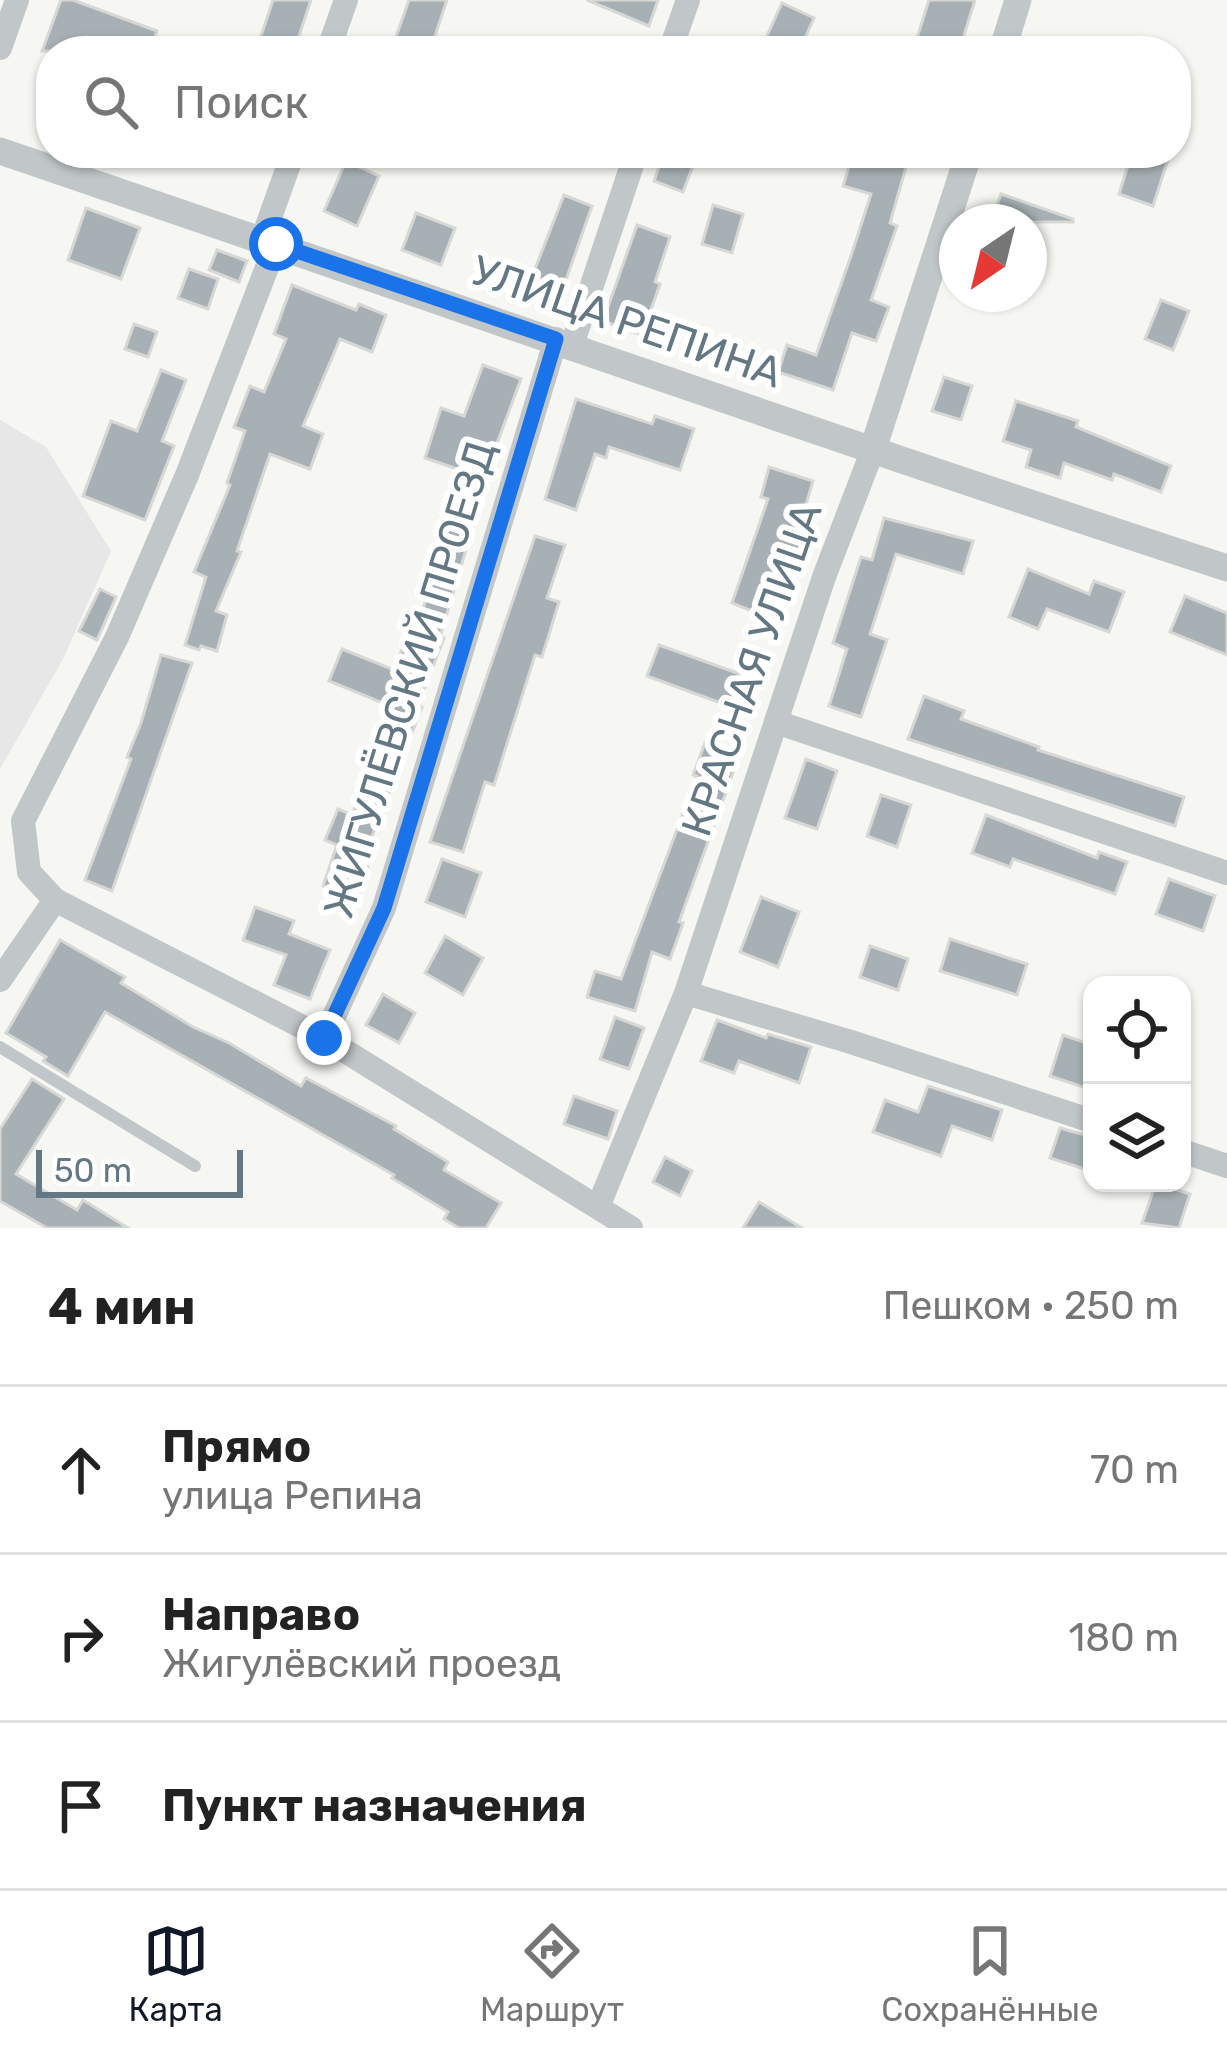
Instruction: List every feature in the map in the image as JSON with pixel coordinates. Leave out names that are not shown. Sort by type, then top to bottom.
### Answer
[{"type":"street","points":[[0,48],[17,0]]},
{"type":"street","points":[[333,36],[346,0]]},
{"type":"street","points":[[675,36],[688,0]]},
{"type":"street","points":[[1007,36],[1018,0]]},
{"type":"street","name":"УЛИЦА РЕПИНА","points":[[0,151],[36,163]]},
{"type":"street","name":"УЛИЦА РЕПИНА","points":[[50,168],[872,452],[1227,568]]},
{"type":"street","points":[[288,168],[269,242],[188,475],[117,637],[23,821],[28,872],[55,900],[324,1038],[631,1228]]},
{"type":"street","name":"ЖИГУЛЁВСКИЙ ПРОЕЗД","points":[[324,1038],[384,908],[564,342],[630,168]]},
{"type":"street","name":"КРАСНАЯ УЛИЦА","points":[[598,1208],[686,993],[964,168]]},
{"type":"street","points":[[776,722],[1227,873]]},
{"type":"street","points":[[0,980],[55,900]]},
{"type":"street","points":[[686,993],[1083,1118]]},
{"type":"street","points":[[1191,1154],[1227,1166]]},
{"type":"lane","points":[[0,1047],[195,1166]]},
{"type":"shaded area","points":[[0,420],[46,447],[111,551],[63,659],[0,769]]},
{"type":"building","points":[[61,0],[73,0],[157,31],[155,36],[48,36]]},
{"type":"building","points":[[273,0],[311,0],[299,36],[261,36]]},
{"type":"building","points":[[409,0],[447,0],[435,36],[396,36]]},
{"type":"building","points":[[587,0],[658,0],[649,26]]},
{"type":"building","points":[[929,0],[975,0],[964,36],[918,36]]},
{"type":"building","points":[[782,3],[814,18],[806,36],[767,36]]},
{"type":"building","points":[[343,168],[361,168],[379,176],[357,226],[324,211]]},
{"type":"building","points":[[659,168],[692,168],[683,192],[654,181]]},
{"type":"building","points":[[848,168],[906,168],[890,223],[897,226],[871,300],[889,307],[876,341],[852,333],[833,390],[778,372],[787,345],[816,355],[852,253],[871,194],[843,186]]},
{"type":"building","points":[[1127,168],[1165,168],[1153,206],[1119,194]]},
{"type":"building","points":[[1001,194],[1030,204],[997,204]]},
{"type":"building","points":[[564,195],[592,206],[556,308],[524,297]]},
{"type":"building","points":[[713,205],[743,214],[732,253],[702,244]]},
{"type":"building","points":[[86,208],[140,228],[121,279],[68,260]]},
{"type":"building","points":[[1047,210],[1073,219],[1047,222]]},
{"type":"building","points":[[416,213],[455,228],[441,265],[402,250]]},
{"type":"building","points":[[637,225],[670,237],[642,335],[603,321]]},
{"type":"building","points":[[217,250],[247,261],[239,282],[209,270]]},
{"type":"building","points":[[189,269],[218,279],[208,309],[178,298]]},
{"type":"building","points":[[292,285],[356,310],[359,304],[386,315],[372,352],[340,339],[303,426],[323,434],[310,469],[270,454],[237,551],[241,552],[216,611],[227,615],[217,651],[201,646],[199,650],[185,645],[206,577],[194,572],[230,485],[245,431],[234,427],[250,386],[264,392],[286,339],[274,334]]},
{"type":"building","points":[[1161,300],[1189,311],[1173,350],[1145,339]]},
{"type":"building","points":[[134,324],[157,332],[148,357],[125,349]]},
{"type":"building","points":[[483,365],[521,379],[484,478],[425,458],[441,408],[464,416]]},
{"type":"building","points":[[161,370],[186,380],[162,441],[174,446],[145,520],[83,496],[111,421],[137,431]]},
{"type":"building","points":[[944,377],[972,386],[961,420],[932,411]]},
{"type":"building","points":[[576,399],[652,424],[655,416],[694,429],[680,470],[609,447],[606,458],[595,454],[576,510],[545,499]]},
{"type":"building","points":[[1016,401],[1078,421],[1076,427],[1171,466],[1161,492],[1114,474],[1112,480],[1064,463],[1060,478],[1026,467],[1031,450],[1003,441]]},
{"type":"building","points":[[769,467],[813,481],[801,522],[815,526],[807,552],[794,548],[767,617],[732,603],[768,499],[761,497]]},
{"type":"building","points":[[446,511],[475,519],[440,637],[444,638],[418,705],[422,707],[361,865],[368,867],[358,897],[323,886],[337,845],[325,840],[338,809],[352,815],[388,705],[329,681],[342,649],[394,670],[411,625],[419,628]]},
{"type":"building","points":[[884,518],[973,541],[963,574],[896,554],[870,634],[887,640],[861,717],[829,706],[847,649],[833,643],[861,557],[872,560]]},
{"type":"building","points":[[535,536],[565,545],[547,598],[559,602],[542,657],[535,655],[494,785],[485,782],[463,852],[430,842]]},
{"type":"building","points":[[1028,569],[1089,594],[1094,581],[1124,592],[1109,632],[1047,609],[1038,629],[1009,617]]},
{"type":"building","points":[[100,589],[116,597],[97,640],[79,631]]},
{"type":"building","points":[[1185,596],[1227,613],[1227,655],[1170,632]]},
{"type":"building","points":[[659,645],[740,674],[729,706],[647,676]]},
{"type":"building","points":[[161,655],[192,663],[112,891],[85,880],[131,759],[127,757]]},
{"type":"building","points":[[924,696],[964,711],[961,719],[1038,750],[1184,797],[1175,826],[908,739]]},
{"type":"building","points":[[705,743],[739,756],[670,959],[652,952],[635,1011],[587,997],[595,971],[621,979]]},
{"type":"building","points":[[806,759],[837,771],[817,829],[785,818]]},
{"type":"building","points":[[881,795],[911,805],[897,847],[867,836]]},
{"type":"building","points":[[986,815],[1097,858],[1099,852],[1127,862],[1115,894],[1013,859],[1010,867],[972,853]]},
{"type":"building","points":[[442,859],[481,873],[465,917],[426,902]]},
{"type":"building","points":[[1169,879],[1215,896],[1203,931],[1156,914]]},
{"type":"building","points":[[761,897],[799,912],[778,967],[740,952]]},
{"type":"building","points":[[255,907],[294,921],[289,934],[330,950],[310,999],[274,985],[286,955],[243,940]]},
{"type":"building","points":[[445,936],[483,958],[463,995],[425,973]]},
{"type":"building","points":[[950,939],[1027,964],[1017,995],[940,971]]},
{"type":"building","points":[[60,940],[125,977],[121,983],[193,1027],[301,1086],[306,1078],[396,1126],[394,1129],[448,1162],[444,1170],[501,1203],[486,1228],[459,1228],[444,1219],[448,1212],[392,1178],[394,1175],[105,1012],[68,1076],[43,1061],[46,1057],[6,1033]]},
{"type":"building","points":[[870,946],[908,959],[898,990],[860,977]]},
{"type":"building","points":[[383,994],[415,1013],[399,1043],[366,1025]]},
{"type":"building","points":[[615,1017],[644,1028],[629,1069],[600,1059]]},
{"type":"building","points":[[717,1020],[766,1038],[768,1034],[811,1047],[799,1083],[739,1061],[734,1073],[701,1061]]},
{"type":"building","points":[[1063,1035],[1083,1042],[1083,1087],[1050,1076]]},
{"type":"building","points":[[32,1079],[64,1099],[16,1174],[77,1210],[83,1200],[128,1228],[47,1228],[0,1201],[0,1129]]},
{"type":"building","points":[[928,1086],[1002,1110],[992,1140],[952,1126],[941,1156],[873,1132],[885,1100],[918,1112]]},
{"type":"building","points":[[574,1096],[617,1111],[608,1139],[564,1124]]},
{"type":"building","points":[[1060,1128],[1083,1134],[1083,1168],[1050,1158]]},
{"type":"building","points":[[665,1157],[692,1171],[680,1196],[653,1182]]},
{"type":"building","points":[[1153,1192],[1190,1194],[1179,1228],[1142,1223]]},
{"type":"building","points":[[759,1202],[802,1228],[743,1228]]},
{"type":"route","points":[[276,244],[556,339],[384,908],[324,1038]]}]
